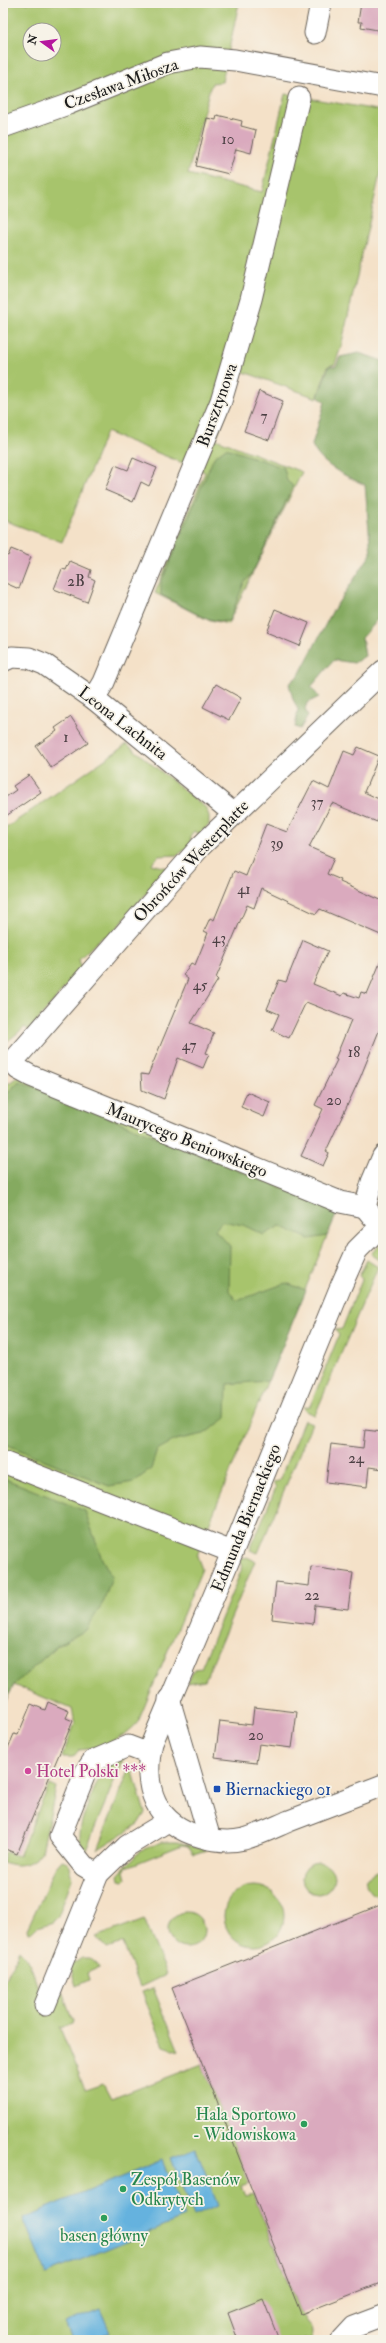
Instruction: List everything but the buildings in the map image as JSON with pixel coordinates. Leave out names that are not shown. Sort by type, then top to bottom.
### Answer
[{"type":"street","points":[[315,33],[321,3]]},
{"type":"street","name":"Czesława Miłosza","points":[[3,127],[68,104],[168,63],[200,57],[235,60],[383,87]]},
{"type":"street","name":"Bursztynowa","points":[[94,699],[104,682],[221,400],[251,299],[299,98]]},
{"type":"street","name":"Leona Lachnita","points":[[3,661],[12,657],[29,658],[44,664],[94,699],[233,814]]},
{"type":"street","name":"Obrońców Westerplatte","points":[[9,1065],[201,846],[383,671]]},
{"type":"street","name":"Maurycego Beniowskiego","points":[[9,1065],[31,1076],[333,1199],[365,1207]]},
{"type":"street","points":[[381,1225],[365,1207],[372,1182],[383,1156]]},
{"type":"street","name":"Edmunda Biernackiego","points":[[168,1821],[158,1809],[152,1794],[148,1767],[149,1754],[169,1699],[232,1552],[357,1250],[381,1225]]},
{"type":"street","points":[[3,1462],[232,1552]]},
{"type":"street","points":[[169,1699],[210,1839]]},
{"type":"street","points":[[98,1874],[84,1866],[60,1836],[86,1771],[93,1761],[128,1746],[149,1754]]},
{"type":"street","points":[[45,2005],[98,1874],[128,1846],[168,1821],[189,1834],[210,1839],[244,1839],[383,1785]]},
{"type":"street","points":[[342,2340],[354,2327],[383,2316]]},
{"type":"green space","points":[[3,3],[239,3],[222,82],[212,83],[209,91],[188,174],[262,192],[285,94],[383,111],[383,161],[341,347],[335,364],[328,366],[317,398],[241,371],[216,439],[302,472],[228,624],[206,619],[155,593],[205,472],[106,432],[62,542],[3,520]]},
{"type":"green space","points":[[359,353],[383,361],[383,614],[362,638],[365,656],[354,663],[334,660],[311,687],[319,697],[307,703],[305,709],[308,716],[300,729],[295,727],[298,710],[289,684],[299,675],[332,612],[371,554],[365,485],[342,474],[327,464],[312,445],[325,402],[318,397],[329,366],[336,366],[340,357]]},
{"type":"green space","points":[[226,448],[284,468],[287,481],[293,486],[253,572],[244,583],[229,621],[220,621],[202,616],[161,595],[161,583],[214,457]]},
{"type":"green space","points":[[127,744],[206,808],[209,816],[209,825],[199,834],[194,831],[190,836],[191,844],[178,855],[159,856],[151,864],[168,868],[109,937],[102,937],[79,959],[81,968],[29,1031],[25,1027],[3,1045],[3,830]]},
{"type":"green space","points":[[30,1068],[343,1197],[209,1524],[197,1556],[202,1569],[138,1722],[133,1728],[119,1738],[103,1745],[79,1750],[73,1757],[62,1757],[75,1723],[72,1709],[14,1685],[3,1706],[3,1081],[9,1083]]},
{"type":"green space","points":[[19,1081],[338,1211],[327,1236],[309,1239],[280,1226],[264,1235],[243,1225],[222,1221],[215,1230],[230,1246],[229,1291],[237,1301],[286,1283],[306,1290],[268,1381],[227,1384],[226,1418],[204,1434],[175,1440],[157,1450],[151,1469],[134,1482],[109,1486],[3,1443],[3,1098]]},
{"type":"green space","points":[[383,1241],[383,1260],[381,1261],[371,1254]]},
{"type":"green space","points":[[367,1260],[378,1267],[315,1415],[307,1412],[303,1407],[310,1406],[339,1335],[335,1330],[342,1329],[362,1279],[359,1276]]},
{"type":"green space","points":[[304,1420],[312,1423],[258,1553],[250,1550],[276,1487],[272,1482],[279,1481]]},
{"type":"green space","points":[[3,1478],[85,1511],[102,1559],[112,1577],[104,1601],[86,1630],[57,1646],[14,1685],[3,1706]]},
{"type":"green space","points":[[247,1557],[255,1561],[205,1680],[188,1683],[194,1669],[201,1668],[243,1566],[239,1560]]},
{"type":"green space","points":[[124,1757],[86,1850],[81,1844],[80,1834],[86,1810],[104,1767]]},
{"type":"green space","points":[[131,1765],[145,1813],[138,1824],[97,1850]]},
{"type":"green space","points":[[49,1785],[56,1788],[42,1851],[38,1856],[25,1864],[14,1865],[3,1862],[5,1852],[19,1856]]},
{"type":"green space","points":[[161,1842],[178,1842],[206,1850],[194,1854],[188,1846],[182,1845],[127,1867],[124,1871],[126,1879],[124,1881],[119,1880],[118,1875],[139,1852]]},
{"type":"green space","points":[[62,1860],[68,1862],[72,1879],[58,1916],[53,1922],[37,1927],[32,1932],[28,1933],[27,1929],[56,1867]]},
{"type":"green space","points":[[315,1862],[321,1862],[330,1866],[334,1878],[330,1890],[321,1894],[315,1894],[306,1890],[302,1881],[302,1875],[306,1866]]},
{"type":"green space","points":[[376,1871],[383,1873],[383,1894],[376,1895],[372,1893],[366,1885],[367,1877]]},
{"type":"green space","points":[[248,1886],[260,1886],[271,1891],[279,1899],[284,1910],[282,1928],[271,1941],[260,1946],[248,1946],[237,1941],[229,1933],[224,1922],[224,1910],[229,1899],[237,1891]]},
{"type":"green space","points":[[190,1912],[199,1917],[203,1923],[203,1937],[199,1943],[190,1948],[182,1948],[173,1943],[169,1937],[168,1926],[173,1917],[179,1913]]},
{"type":"green space","points":[[144,1919],[167,1974],[140,1987],[123,1943],[106,1948],[96,1937]]},
{"type":"green space","name":"Zespół Basenów Odkrytych","points":[[19,1950],[27,1959],[39,1993],[58,2000],[62,1991],[73,2021],[72,2024],[60,2028],[85,2090],[103,2084],[111,2099],[202,2064],[250,2183],[242,2186],[246,2195],[253,2193],[298,2307],[312,2326],[313,2335],[311,2340],[3,2340],[3,1978],[6,1979]]},
{"type":"green space","points":[[82,1958],[90,1958],[100,1967],[87,1973],[89,1980],[76,1986],[71,1969],[73,1964]]},
{"type":"green space","points":[[153,1988],[179,2051],[164,2046],[142,1992]]},
{"type":"water","points":[[196,2148],[218,2206],[193,2216],[171,2158]]},
{"type":"water","name":"basen główny","points":[[162,2160],[185,2217],[46,2274],[23,2218]]},
{"type":"water","points":[[100,2309],[110,2332],[90,2340],[72,2340],[65,2323]]},
{"type":"place","name":"Hotel Polski ***","points":[[28,1771]]},
{"type":"place","name":"Biernackiego 01","points":[[217,1789]]},
{"type":"place","name":"Hala Sportowo - Widowiskowa","points":[[304,2124]]},
{"type":"place","name":"Zespół Basenów Odkrytych","points":[[123,2189]]},
{"type":"place","name":"basen główny","points":[[104,2218]]}]
